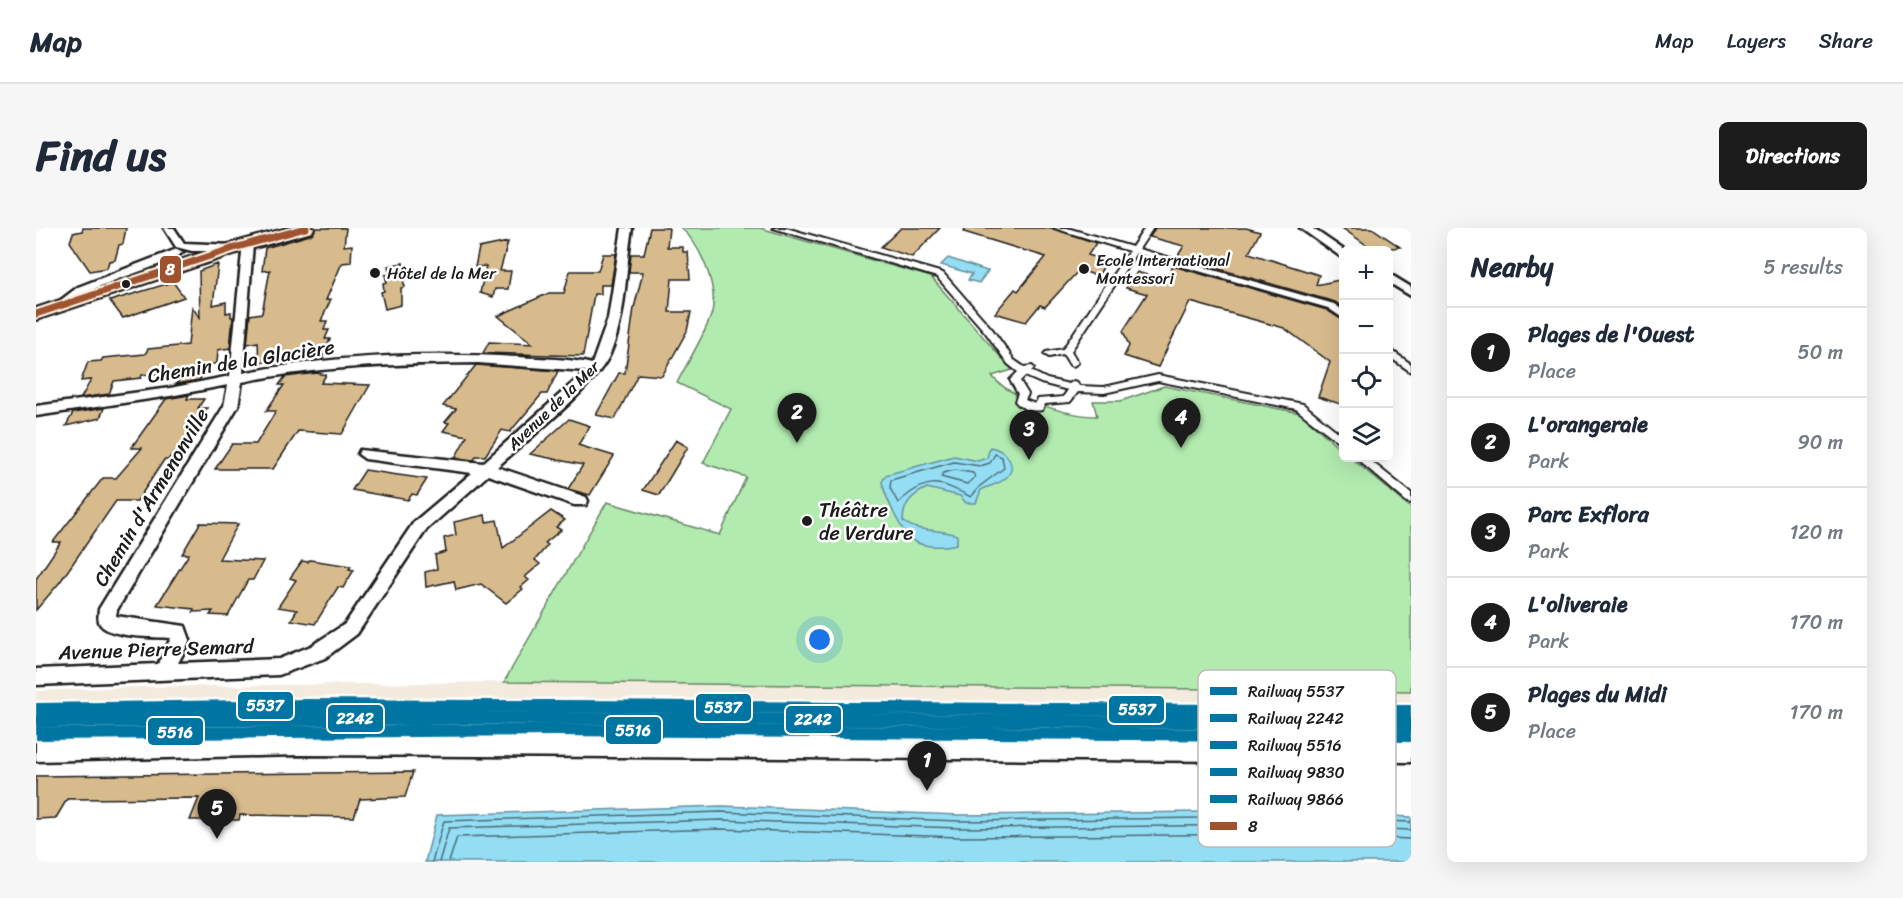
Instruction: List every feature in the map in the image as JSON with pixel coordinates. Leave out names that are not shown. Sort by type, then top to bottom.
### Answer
[{"type":"main road","points":[[36,314],[185,252],[241,246],[306,228]]},
{"type":"main road","points":[[36,748],[299,742],[1198,748]]},
{"type":"main road","points":[[1396,749],[1411,749]]},
{"type":"street","points":[[170,228],[185,252]]},
{"type":"street","name":"Avenue de la Mer","points":[[279,667],[318,652],[351,629],[420,526],[596,369],[602,359],[613,318],[627,228]]},
{"type":"street","points":[[777,228],[940,275],[989,331],[1005,354],[1044,381],[1104,390],[1158,378],[1245,395],[1299,406],[1339,439]]},
{"type":"street","points":[[1058,228],[1331,306],[1339,312]]},
{"type":"street","points":[[1049,354],[1066,351],[1149,228]]},
{"type":"street","points":[[1305,228],[1339,252]]},
{"type":"street","points":[[1318,228],[1344,246]]},
{"type":"street","name":"Chemin d'Armenonville","points":[[164,670],[181,640],[179,631],[117,627],[106,620],[108,609],[231,406],[236,379],[241,246]]},
{"type":"street","points":[[1397,283],[1411,292]]},
{"type":"street","points":[[1397,283],[1411,300]]},
{"type":"street","points":[[1066,351],[1074,363]]},
{"type":"street","points":[[1393,354],[1411,369]]},
{"type":"street","name":"Chemin de la Glacière","points":[[36,411],[170,392],[285,369],[432,358],[558,364],[596,369]]},
{"type":"street","points":[[1027,370],[1016,380],[1023,394],[1020,401],[1027,406],[1038,408],[1042,401],[1066,400],[1075,386]]},
{"type":"street","name":"Avenue de la Mer","points":[[366,454],[486,469],[580,501]]},
{"type":"street","points":[[1366,462],[1411,499]]},
{"type":"street","name":"Avenue Pierre Semard","points":[[36,677],[279,667]]},
{"type":"shaded area","points":[[504,682],[1198,689],[1198,737],[308,728],[102,732],[36,736],[36,691],[132,687]]},
{"type":"shaded area","points":[[1396,691],[1411,691],[1411,739],[1396,739]]},
{"type":"green space","points":[[681,228],[760,228],[931,277],[1012,370],[992,376],[1012,392],[1041,405],[1071,413],[1097,416],[1093,401],[1121,401],[1164,386],[1300,413],[1339,447],[1339,462],[1356,462],[1411,508],[1411,691],[1396,691],[1396,670],[1198,670],[1198,689],[504,682],[607,502],[720,535],[746,477],[703,463],[731,409],[677,383],[706,329],[712,312],[710,278],[695,244]]},
{"type":"water","points":[[948,258],[988,271],[979,283],[968,280],[972,274],[941,265]]},
{"type":"water","points":[[990,447],[1006,455],[1011,470],[1001,482],[981,490],[976,503],[966,503],[960,496],[927,488],[913,497],[905,510],[903,521],[909,525],[957,535],[957,544],[929,546],[909,537],[899,523],[887,496],[882,482],[886,475],[954,456],[978,461],[987,458]]},
{"type":"water","points":[[722,806],[959,815],[1198,812],[1198,847],[1396,847],[1396,816],[1411,817],[1411,862],[425,862],[437,815]]},
{"type":"building","points":[[83,228],[126,228],[123,244],[119,245],[115,260],[109,261],[107,268],[90,271],[70,242],[73,233],[82,231]]},
{"type":"building","points":[[316,228],[346,228],[344,246],[352,245],[351,262],[342,263],[326,300],[331,299],[321,321],[327,321],[324,330],[329,330],[325,339],[330,339],[322,359],[294,362],[298,357],[259,363],[258,342],[247,344],[250,315],[262,313],[270,270],[262,271],[265,248],[313,234]]},
{"type":"building","points":[[650,228],[669,228],[667,247],[683,247],[683,252],[688,252],[690,279],[672,279],[669,312],[691,312],[687,331],[662,376],[638,374],[615,419],[596,415],[619,373],[625,373],[634,308],[643,272],[629,272],[631,254],[644,254]]},
{"type":"building","points":[[901,228],[940,228],[912,257],[881,247]]},
{"type":"building","points":[[965,228],[1052,228],[1096,243],[1088,255],[1107,261],[1098,276],[1079,270],[1045,307],[1040,305],[1026,322],[995,313],[1015,289],[1018,291],[1046,257],[964,232]]},
{"type":"building","points":[[1155,228],[1246,228],[1260,232],[1249,253],[1319,275],[1316,285],[1339,280],[1339,305],[1177,257],[1184,246],[1150,237]]},
{"type":"building","points":[[1342,228],[1372,228],[1400,247],[1393,248],[1393,246],[1368,246]]},
{"type":"building","points":[[508,242],[500,271],[511,271],[508,289],[495,289],[493,297],[480,293],[486,266],[475,267],[479,248]]},
{"type":"building","points":[[603,254],[616,254],[611,285],[601,285],[601,294],[594,294],[583,356],[483,353],[489,342],[533,344],[498,316],[549,293],[564,293],[570,271],[598,271]]},
{"type":"building","points":[[403,263],[407,279],[403,280],[405,287],[401,288],[401,305],[385,309],[381,292],[384,291],[383,283],[387,283],[385,275],[390,274],[388,266]]},
{"type":"building","points":[[218,264],[213,305],[226,302],[226,313],[231,312],[231,317],[233,317],[230,348],[218,350],[217,363],[210,365],[199,380],[176,384],[186,371],[142,375],[141,378],[114,381],[109,394],[81,398],[91,380],[81,381],[88,362],[101,361],[103,358],[145,354],[148,349],[188,345],[192,307],[200,318],[199,271]]},
{"type":"building","points":[[1173,266],[1327,310],[1339,318],[1339,403],[1318,397],[1330,362],[1284,328],[1190,302],[1158,367],[1124,356],[1129,346],[1123,331],[1147,294],[1126,288],[1137,272],[1165,280]]},
{"type":"building","points":[[173,282],[184,297],[123,318],[110,301]]},
{"type":"building","points":[[476,365],[558,371],[547,394],[542,394],[510,432],[502,430],[485,456],[476,456],[474,460],[455,458],[467,436],[443,431],[449,423],[445,422],[456,409],[443,406]]},
{"type":"building","points":[[317,373],[326,375],[321,383],[370,385],[342,434],[298,431],[273,469],[215,469],[232,444],[256,444],[276,411],[266,411],[284,385],[279,385],[285,377]]},
{"type":"building","points":[[189,395],[187,399],[204,399],[198,408],[207,408],[177,452],[174,452],[168,460],[164,460],[137,501],[116,501],[60,582],[36,610],[36,579],[61,542],[53,542],[103,478],[116,478],[142,448],[131,448],[166,399]]},
{"type":"building","points":[[104,408],[100,418],[66,426],[73,413]]},
{"type":"building","points":[[569,419],[590,426],[578,445],[614,456],[590,495],[568,489],[583,465],[530,454]]},
{"type":"building","points":[[676,440],[688,447],[659,495],[643,490]]},
{"type":"building","points":[[365,470],[427,479],[417,495],[412,494],[408,500],[352,490]]},
{"type":"building","points":[[551,511],[565,520],[556,527],[561,530],[545,543],[548,545],[535,560],[540,564],[525,577],[529,580],[521,587],[523,589],[506,603],[481,584],[456,590],[454,581],[426,587],[425,572],[437,569],[435,555],[446,552],[444,538],[456,535],[454,522],[485,515],[486,522],[497,520],[503,548]]},
{"type":"building","points":[[200,523],[238,524],[219,559],[263,561],[253,580],[248,580],[228,616],[210,615],[213,611],[193,612],[194,609],[157,605],[189,554],[182,554]]},
{"type":"building","points":[[310,560],[351,566],[349,569],[354,570],[343,588],[338,587],[315,624],[291,620],[297,610],[278,607],[296,580],[290,578],[302,561]]},
{"type":"building","points":[[413,772],[405,797],[360,799],[354,817],[240,815],[239,820],[190,820],[199,798],[67,799],[56,818],[36,819],[36,776]]},
{"type":"rail line","name":"5537","points":[[36,709],[307,705],[1198,710]]},
{"type":"rail line","name":"9866","points":[[36,710],[552,706],[1198,710]]},
{"type":"rail line","name":"5537","points":[[1396,711],[1411,711]]},
{"type":"rail line","name":"9866","points":[[1396,712],[1411,712]]},
{"type":"rail line","name":"9830","points":[[36,721],[307,717],[1198,722]]},
{"type":"rail line","name":"2242","points":[[36,722],[552,718],[1198,722]]},
{"type":"rail line","name":"9830","points":[[1396,723],[1411,723]]},
{"type":"rail line","name":"2242","points":[[1396,724],[1411,724]]},
{"type":"rail line","name":"5516","points":[[36,734],[552,730],[1198,734]]},
{"type":"rail line","name":"5516","points":[[1396,736],[1411,736]]},
{"type":"transit line","name":"8","points":[[36,314],[234,248],[306,228]]},
{"type":"place","name":"Ecole International Montessori","points":[[1084,269]]},
{"type":"place","name":"Hôtel de la Mer","points":[[375,273]]},
{"type":"place","name":"L'orangeraie","points":[[797,443]]},
{"type":"place","name":"L'oliveraie","points":[[1181,448]]},
{"type":"place","name":"Parc Exflora","points":[[1029,460]]},
{"type":"place","name":"Théâtre de Verdure","points":[[807,521]]},
{"type":"place","name":"Plages de l'Ouest","points":[[927,791]]},
{"type":"place","name":"Plages du Midi","points":[[217,839]]}]
